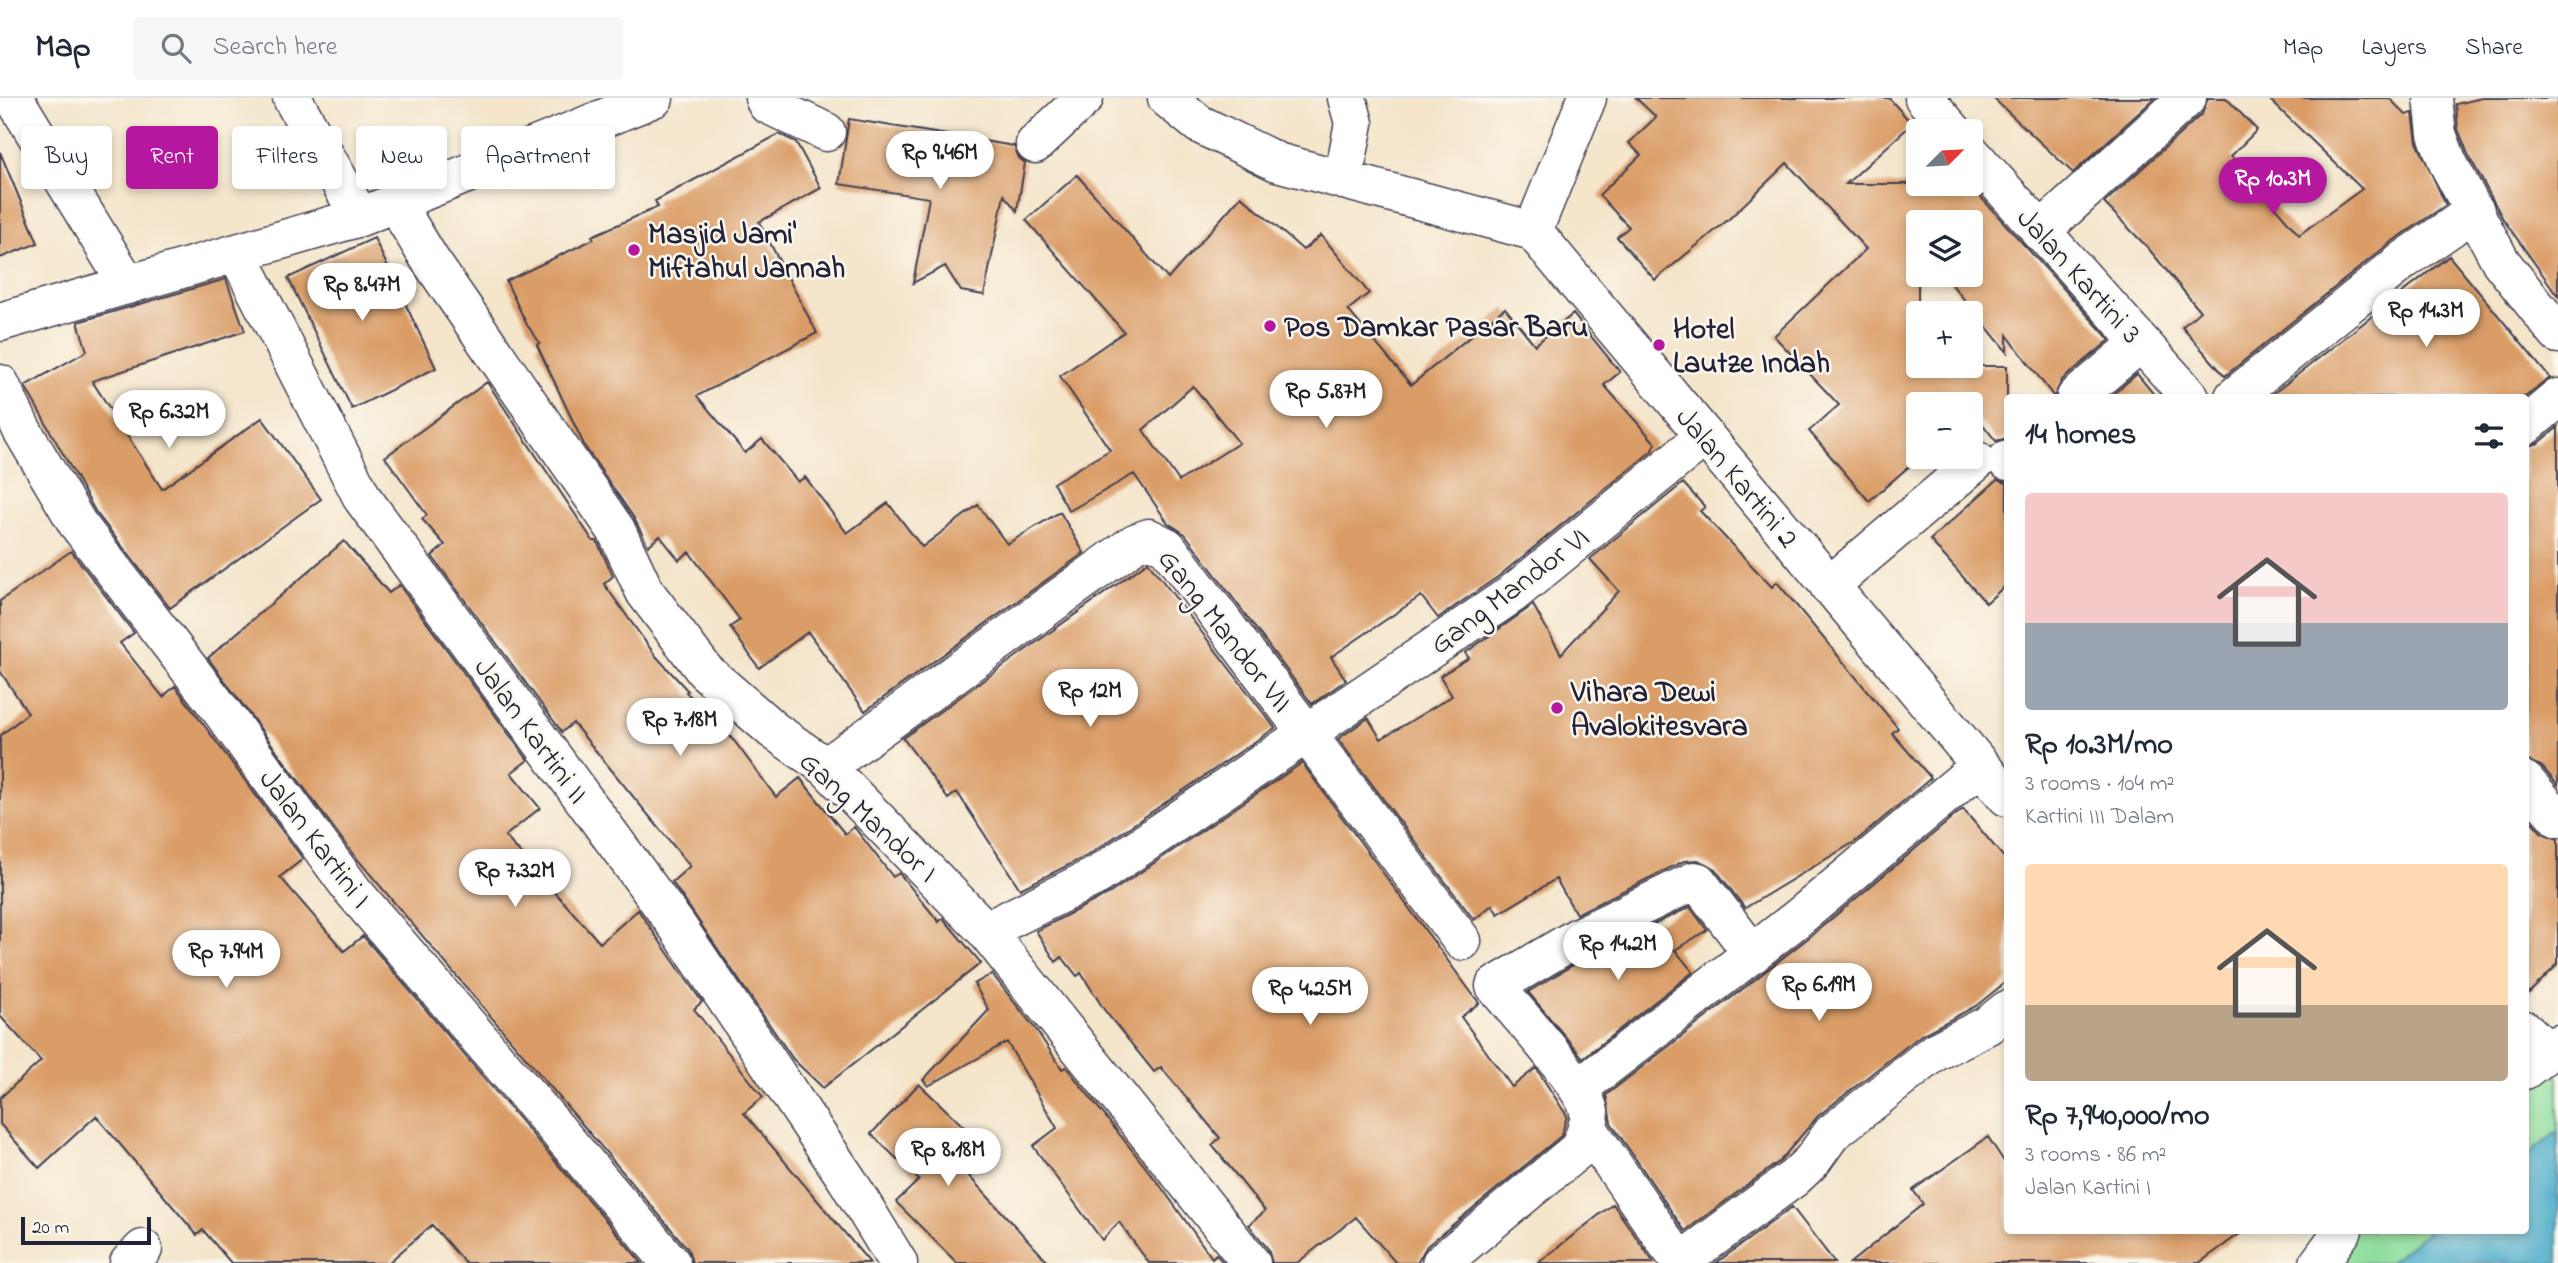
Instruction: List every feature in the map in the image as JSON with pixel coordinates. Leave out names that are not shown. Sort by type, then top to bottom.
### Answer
[{"type":"street","points":[[14,98],[128,285]]},
{"type":"street","points":[[292,98],[360,218]]},
{"type":"street","points":[[0,322],[360,218],[607,107],[654,98]]},
{"type":"street","points":[[764,98],[767,104],[826,132]]},
{"type":"street","points":[[1035,144],[1084,98]]},
{"type":"street","points":[[1167,98],[1199,124],[1277,162],[1533,231],[1587,98]]},
{"type":"street","points":[[1343,180],[1353,123],[1347,98]]},
{"type":"street","points":[[1924,98],[1942,119]]},
{"type":"street","points":[[2040,232],[2187,98]]},
{"type":"street","points":[[2434,98],[2437,134],[2448,163],[2501,262],[2558,334]]},
{"type":"street","name":"Jalan Kartini 3","points":[[1983,167],[2187,394]]},
{"type":"street","name":"Gang Mandor I","points":[[396,204],[430,260],[616,530],[645,592],[705,671],[773,730],[826,766],[986,931],[1251,1263]]},
{"type":"street","points":[[2238,394],[2404,260],[2475,211]]},
{"type":"street","name":"Jalan Kartini 2","points":[[1533,231],[2004,794]]},
{"type":"street","name":"Jalan Kartini II","points":[[237,253],[363,499],[677,926],[848,1181],[898,1263]]},
{"type":"street","points":[[2080,394],[2140,343]]},
{"type":"street","name":"Jalan Kartini I","points":[[0,384],[22,430],[77,523],[217,705],[353,891],[671,1263]]},
{"type":"street","points":[[2529,423],[2558,398]]},
{"type":"street","name":"Gang Mandor VI","points":[[986,931],[1098,875],[1512,594],[1704,437]]},
{"type":"street","points":[[1829,586],[1997,461]]},
{"type":"street","name":"Gang Mandor VII","points":[[826,766],[1135,543],[1149,538],[1167,547],[1462,941]]},
{"type":"street","points":[[1578,1089],[1753,954],[1980,766]]},
{"type":"street","points":[[2529,785],[2558,818]]},
{"type":"street","points":[[1441,1263],[1579,1149],[1587,1127],[1589,1112],[1578,1089],[1495,986],[1578,937],[1691,881],[1698,882],[1753,954]]},
{"type":"street","points":[[1587,1127],[1668,1245],[1676,1255],[1687,1257],[1794,1178],[1812,1161],[1832,1133],[1935,1052],[1988,1025],[2004,1012]]},
{"type":"street","points":[[2319,1263],[2340,1234]]},
{"type":"green space","points":[[2558,1044],[2558,1132],[2529,1155],[2529,1067]]},
{"type":"green space","points":[[2340,1234],[2427,1234],[2390,1263],[2319,1263]]},
{"type":"water","points":[[2558,1131],[2558,1263],[2388,1263],[2425,1234],[2529,1234],[2529,1154]]},
{"type":"building","points":[[1636,98],[1889,98],[1908,119],[1906,129],[1846,184],[1906,184],[1906,196],[1980,196],[2110,340],[2062,380],[2055,394],[2052,394],[2007,335],[2007,352],[1983,323],[1983,301],[1965,301],[1954,287],[1983,287],[1983,210],[1906,210],[1906,287],[1918,287],[1918,301],[1906,301],[1906,378],[1983,378],[1983,366],[2007,366],[2004,439],[1996,441],[1983,425],[1983,392],[1906,392],[1906,469],[1869,501],[1809,431],[1839,405],[1774,336],[1866,249],[1787,163],[1729,219],[1655,280],[1617,237],[1629,227],[1599,195],[1641,155],[1629,143],[1656,117]]},
{"type":"building","points":[[1993,98],[2155,98],[2073,173]]},
{"type":"building","points":[[2208,98],[2226,98],[2257,130],[2231,156],[2299,235],[2362,189],[2268,98],[2389,98],[2406,115],[2413,113],[2417,142],[2446,205],[2390,243],[2225,376],[2182,327],[2200,311],[2148,248],[2104,203],[2202,114]]},
{"type":"building","points":[[2482,98],[2558,98],[2558,296],[2503,219],[2468,154],[2458,129],[2456,104]]},
{"type":"building","points":[[849,119],[1014,146],[1019,158],[1025,163],[1017,211],[1004,195],[984,295],[961,291],[945,266],[913,283],[929,198],[839,184]]},
{"type":"building","points":[[779,134],[796,142],[821,188],[759,222],[817,333],[697,396],[745,453],[762,439],[798,482],[805,477],[847,533],[888,503],[922,547],[978,505],[1007,544],[1060,512],[1084,553],[865,711],[808,632],[759,668],[730,627],[740,620],[689,552],[679,560],[660,536],[648,546],[634,518],[585,447],[537,345],[540,343],[527,325],[506,281],[594,239],[592,236],[658,207],[655,201]]},
{"type":"building","points":[[0,152],[38,243],[0,258]]},
{"type":"building","points":[[1077,175],[1168,279],[1241,196],[1303,250],[1321,235],[1369,293],[1348,310],[1411,385],[1505,308],[1535,345],[1573,314],[1620,372],[1604,385],[1656,444],[1653,450],[1499,576],[1438,618],[1421,596],[1331,657],[1346,680],[1312,704],[1185,534],[1168,523],[1134,474],[1069,511],[1053,483],[1110,450],[1060,376],[1124,332],[1026,220]],"holes":[[[1193,386],[1239,443],[1179,481],[1143,430]]]},
{"type":"building","points":[[374,238],[436,368],[352,409],[288,278]]},
{"type":"building","points":[[2449,256],[2550,378],[2529,394],[2273,394]]},
{"type":"building","points":[[226,279],[245,331],[92,381],[162,489],[262,418],[321,499],[170,608],[95,511],[25,386],[87,351],[78,322]]},
{"type":"building","points":[[2137,374],[2154,394],[2114,394]]},
{"type":"building","points":[[487,382],[593,541],[597,541],[613,576],[604,584],[655,655],[688,691],[686,692],[735,742],[776,797],[800,778],[845,834],[854,827],[893,877],[899,873],[939,922],[943,918],[981,963],[823,1088],[793,1059],[672,882],[690,866],[573,723],[562,732],[432,556],[445,545],[422,519],[427,515],[385,457]]},
{"type":"building","points":[[2558,427],[2558,785],[2541,766],[2529,762],[2529,446],[2539,443]]},
{"type":"building","points":[[1997,480],[2004,482],[2004,587],[1986,603],[1930,540]]},
{"type":"building","points":[[1683,483],[1705,507],[1700,511],[1772,587],[1777,582],[1898,728],[1892,733],[1931,778],[1856,841],[1745,908],[1715,869],[1698,860],[1684,861],[1576,914],[1556,879],[1498,914],[1492,905],[1474,920],[1338,739],[1368,718],[1381,739],[1452,696],[1440,676],[1469,658],[1465,653],[1533,605],[1561,654],[1619,591],[1590,559]]},
{"type":"building","points":[[344,541],[389,593],[399,585],[528,760],[511,773],[540,808],[505,836],[600,943],[638,910],[702,1002],[694,1009],[763,1097],[744,1113],[870,1263],[692,1263],[688,1249],[353,854],[208,658]]},
{"type":"building","points":[[71,551],[134,633],[120,643],[163,697],[175,686],[303,859],[280,877],[344,951],[363,936],[642,1263],[465,1263],[432,1225],[388,1263],[231,1263],[203,1230],[197,1235],[96,1116],[39,1168],[0,1124],[0,1098],[41,1061],[0,1016],[0,736],[28,713],[0,671],[0,601]]},
{"type":"building","points":[[1148,562],[1275,728],[1087,856],[1020,889],[957,792],[948,799],[903,738]]},
{"type":"building","points":[[1302,763],[1479,1003],[1461,1017],[1512,1087],[1536,1068],[1567,1116],[1561,1136],[1427,1246],[1417,1263],[1396,1263],[1356,1217],[1297,1263],[1272,1263],[1268,1249],[1249,1225],[1265,1211],[1212,1145],[1220,1138],[1161,1067],[1154,1072],[1105,1011],[1081,973],[1077,976],[1062,957],[1056,962],[1036,931],[1110,893]]},
{"type":"building","points":[[1963,809],[2004,857],[2004,983],[1976,1006],[1921,1035],[1818,1116],[1780,1161],[1685,1231],[1611,1123],[1606,1095],[1812,935]]},
{"type":"building","points":[[2529,818],[2542,833],[2558,839],[2558,964],[2529,993]]},
{"type":"building","points":[[1690,907],[1707,930],[1675,950],[1693,972],[1583,1058],[1528,992],[1588,956]]},
{"type":"building","points":[[992,974],[1037,1031],[1062,1069],[1066,1067],[1162,1188],[1212,1258],[1216,1254],[1223,1263],[1149,1263],[1119,1222],[1102,1240],[1033,1146],[1057,1128],[1007,1042],[928,1086],[923,1080],[989,1010],[974,984]]},
{"type":"building","points":[[919,1084],[963,1126],[942,1147],[1049,1263],[957,1263],[896,1202],[919,1180],[871,1134]]},
{"type":"building","points":[[1988,1137],[2004,1161],[2004,1234],[2239,1234],[2199,1263],[1850,1263],[1923,1204],[1913,1190]]},
{"type":"building","points":[[1613,1204],[1654,1263],[1538,1263]]},
{"type":"building","points":[[1792,1207],[1835,1263],[1716,1263]]},
{"type":"place","name":"Masjid Jami' Miftahul Jannah","points":[[634,250]]},
{"type":"place","name":"Pos Damkar Pasar Baru","points":[[1270,326]]},
{"type":"place","name":"Hotel Lautze Indah","points":[[1659,345]]},
{"type":"place","name":"Vihara Dewi Avalokitesvara","points":[[1557,708]]}]
